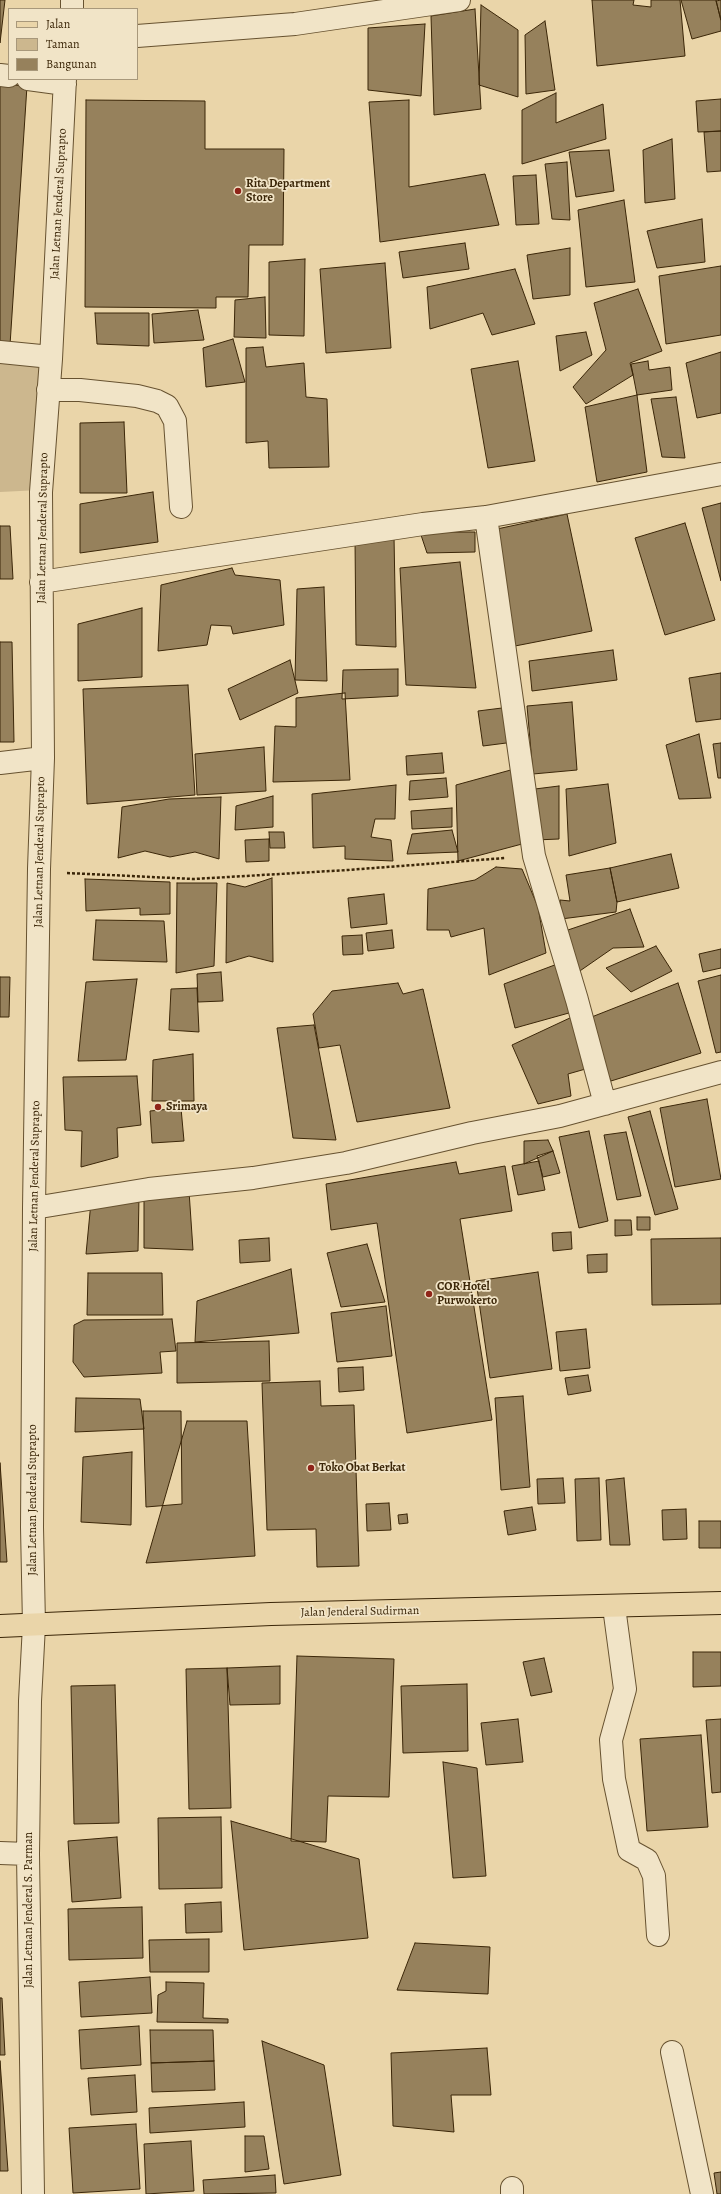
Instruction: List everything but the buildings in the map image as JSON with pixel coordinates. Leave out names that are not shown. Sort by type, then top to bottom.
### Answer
[{"type":"main road","name":"Jalan Jenderal Sudirman","points":[[0,1626],[271,1614],[614,1607],[721,1603]]},
{"type":"street","points":[[138,36],[295,24],[459,0]]},
{"type":"street","points":[[40,80],[65,82]]},
{"type":"street","name":"Jalan Letnan Jenderal Suprapto","points":[[34,1625],[32,1519],[34,1208],[39,869],[43,758],[41,492],[51,357],[65,82]]},
{"type":"street","points":[[0,352],[51,357]]},
{"type":"street","points":[[48,390],[80,390],[138,396],[167,406],[174,421],[181,507]]},
{"type":"street","points":[[41,582],[423,524],[486,517],[721,474]]},
{"type":"street","points":[[486,517],[534,856],[577,1000],[605,1104]]},
{"type":"street","points":[[0,763],[43,758]]},
{"type":"street","points":[[34,1208],[149,1189],[253,1178],[346,1163],[472,1133],[560,1116],[721,1072]]},
{"type":"street","points":[[614,1607],[625,1689],[611,1740],[614,1779],[629,1850],[647,1860],[654,1876],[658,1935]]},
{"type":"street","name":"Jalan Letnan Jenderal S. Parman","points":[[33,2194],[28,1854],[30,1701],[34,1625]]},
{"type":"street","points":[[0,1853],[28,1854]]},
{"type":"street","points":[[672,2052],[702,2194]]},
{"type":"path","points":[[39,869],[83,875],[194,879],[348,870],[534,856]]},
{"type":"green space","points":[[0,354],[49,357],[40,490],[0,492]]},
{"type":"place","name":"Rita Department Store","points":[[238,191]]},
{"type":"place","name":"Srimaya","points":[[158,1107]]},
{"type":"place","name":"COR Hotel Purwokerto","points":[[429,1294]]},
{"type":"place","name":"Toko Obat Berkat","points":[[311,1468]]}]
